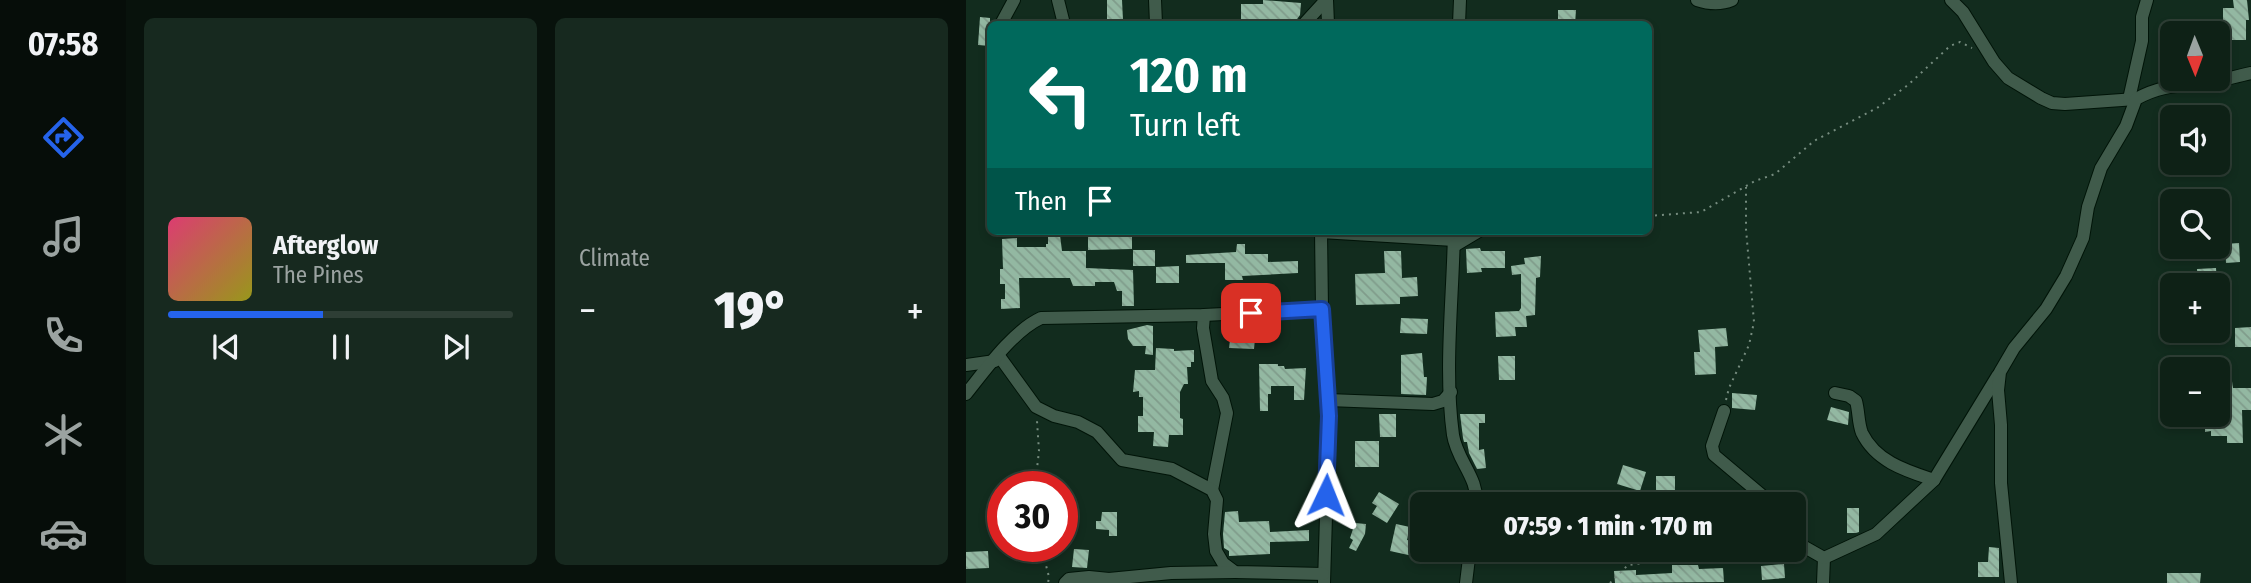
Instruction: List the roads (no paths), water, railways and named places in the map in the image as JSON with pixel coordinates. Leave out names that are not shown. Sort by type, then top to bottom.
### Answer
[{"type":"street","points":[[1003,21],[1014,0]]},
{"type":"street","points":[[1058,0],[1063,21]]},
{"type":"street","points":[[1156,0],[1156,21]]},
{"type":"street","points":[[1307,21],[1327,0]]},
{"type":"street","points":[[1327,0],[1328,21]]},
{"type":"street","points":[[1459,21],[1460,0]]},
{"type":"street","points":[[1697,0],[1708,4],[1732,0]]},
{"type":"street","points":[[1951,0],[1963,12],[1994,62],[2008,78],[2052,103],[2133,99],[2170,85],[2211,82],[2251,73]]},
{"type":"street","points":[[1824,558],[1876,534],[1934,480],[2014,348],[2046,309],[2066,276],[2083,238],[2088,207],[2101,168],[2126,126],[2133,99],[2142,41],[2142,17],[2147,0]]},
{"type":"street","points":[[1065,583],[1069,579],[1089,576],[1110,579],[1171,573],[1234,572],[1323,579],[1328,400],[1322,309],[1321,235]]},
{"type":"street","points":[[1378,235],[1454,239],[1451,391],[1453,436],[1462,464],[1475,482],[1475,492]]},
{"type":"street","points":[[966,394],[972,379],[997,358],[1030,323],[1041,318],[1205,315],[1322,309]]},
{"type":"street","points":[[1205,315],[1203,327],[1212,381],[1223,398],[1227,413],[1212,490]]},
{"type":"street","points":[[966,365],[997,358]]},
{"type":"street","points":[[997,358],[1036,407],[1097,432],[1122,460],[1172,469],[1212,490],[1217,500],[1214,534],[1216,551],[1223,563],[1234,572]]},
{"type":"street","points":[[2000,372],[1998,390],[2001,483],[2011,583]]},
{"type":"street","points":[[1328,400],[1433,404],[1443,401],[1451,391]]},
{"type":"street","points":[[1835,393],[1849,396],[1856,401],[1863,435],[1875,450],[1901,469],[1934,480]]},
{"type":"street","points":[[1724,411],[1712,446],[1714,455],[1758,492]]},
{"type":"street","points":[[1806,548],[1824,558]]},
{"type":"street","points":[[1823,583],[1824,558]]},
{"type":"street","points":[[1466,583],[1469,562]]}]
